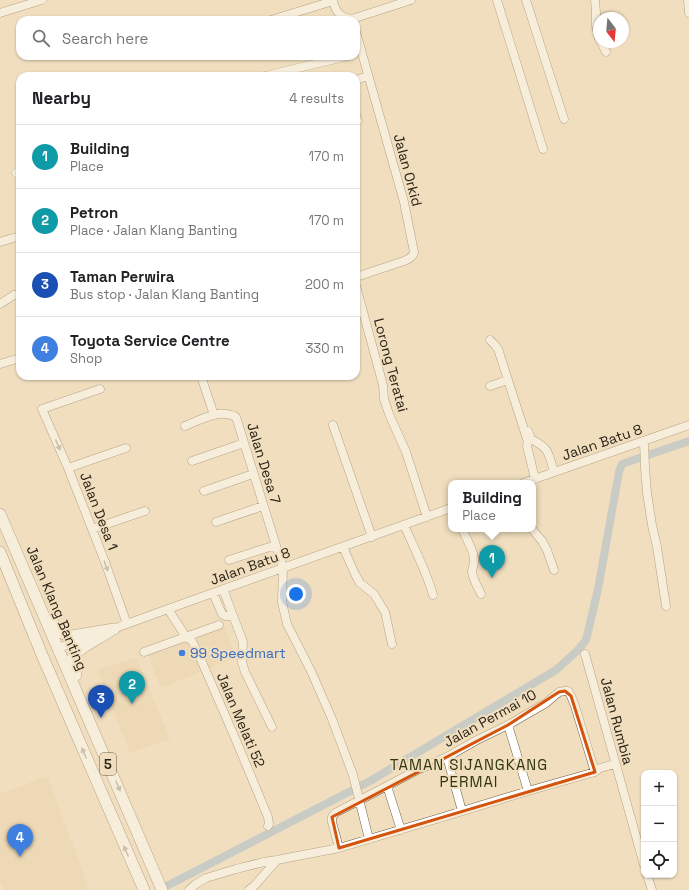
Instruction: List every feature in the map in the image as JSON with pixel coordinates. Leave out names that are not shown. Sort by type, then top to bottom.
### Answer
[{"type":"highway","name":"Jalan Klang Banting","points":[[0,514],[160,885]]},
{"type":"highway","points":[[14,547],[57,630],[72,636],[114,629]]},
{"type":"highway","points":[[1,555],[18,583],[41,636],[48,644],[58,648],[53,655],[53,664],[62,688],[59,695]]},
{"type":"highway","name":"5","points":[[1,555],[59,695],[143,888]]},
{"type":"highway","points":[[98,740],[72,661],[79,650],[114,629]]},
{"type":"street","points":[[0,13],[42,0]]},
{"type":"street","points":[[360,17],[411,0]]},
{"type":"street","points":[[497,0],[543,149]]},
{"type":"street","points":[[526,0],[564,120]]},
{"type":"street","points":[[595,0],[596,12]]},
{"type":"street","points":[[688,0],[689,14]]},
{"type":"street","points":[[284,16],[333,1],[338,13],[342,16]]},
{"type":"street","points":[[604,48],[606,52]]},
{"type":"street","name":"Jalan Orkid","points":[[360,56],[368,76],[404,202],[414,252],[412,257],[404,261],[360,276]]},
{"type":"street","points":[[282,72],[331,60]]},
{"type":"street","points":[[360,79],[368,76]]},
{"type":"street","points":[[0,242],[16,237]]},
{"type":"street","points":[[0,304],[16,295]]},
{"type":"street","name":"Lorong Teratai","points":[[360,301],[383,385],[386,406],[406,452],[427,517]]},
{"type":"street","points":[[490,340],[498,349],[529,441]]},
{"type":"street","points":[[0,364],[16,359]]},
{"type":"street","points":[[202,380],[214,415]]},
{"type":"street","points":[[490,386],[508,380]]},
{"type":"street","name":"Jalan Desa 1","points":[[100,389],[42,409],[68,468],[105,562],[127,624]]},
{"type":"street","points":[[521,407],[529,441],[527,446],[528,453],[535,479]]},
{"type":"street","name":"Jalan Desa 7","points":[[185,426],[214,415],[224,413],[231,414],[236,417],[283,568],[282,602],[287,624],[311,671],[332,719],[353,775],[369,839]]},
{"type":"street","points":[[333,425],[372,537]]},
{"type":"street","name":"Jalan Batu 8","points":[[532,480],[689,425]]},
{"type":"street","points":[[529,441],[541,444],[548,451],[554,472]]},
{"type":"street","points":[[644,441],[645,468],[652,525],[666,606]]},
{"type":"street","points":[[192,461],[244,443]]},
{"type":"street","points":[[68,468],[126,448]]},
{"type":"street","points":[[204,491],[253,474]]},
{"type":"street","points":[[216,522],[263,506]]},
{"type":"street","name":"Jalan Batu 8","points":[[58,648],[448,509]]},
{"type":"street","points":[[92,529],[145,511]]},
{"type":"street","points":[[404,525],[429,580],[433,594]]},
{"type":"street","points":[[463,532],[474,557],[472,574],[482,594]]},
{"type":"street","points":[[534,532],[547,550],[554,570]]},
{"type":"street","points":[[230,560],[276,545]]},
{"type":"street","points":[[343,547],[360,583],[374,594],[385,612],[392,644]]},
{"type":"street","points":[[223,589],[244,642],[242,662],[245,672],[272,727]]},
{"type":"street","points":[[213,593],[222,614],[225,616],[230,616],[232,614]]},
{"type":"street","name":"Jalan Melati 52","points":[[168,609],[186,637],[192,641],[195,647],[268,817],[268,826]]},
{"type":"street","points":[[144,652],[218,625]]},
{"type":"street","name":"Jalan Rumbia","points":[[585,654],[641,855]]},
{"type":"street","name":"Jalan Permai 10","points":[[339,848],[332,822],[332,817],[335,813],[358,798],[387,786],[417,770],[447,757],[508,725],[546,703],[562,691],[568,692],[571,696],[595,772]]},
{"type":"street","points":[[508,725],[528,791]]},
{"type":"street","points":[[447,757],[462,812]]},
{"type":"street","points":[[188,890],[206,878],[236,869],[264,862],[339,848],[595,772],[600,768],[615,764]]},
{"type":"street","points":[[387,786],[401,830]]},
{"type":"street","points":[[249,890],[277,860]]},
{"type":"street","points":[[648,878],[652,890]]},
{"type":"highlighted area","points":[[565,691],[571,696],[595,772],[339,848],[332,817],[508,725],[559,692]]},
{"type":"shaded area","points":[[224,626],[236,658],[161,688],[148,654]]},
{"type":"shaded area","points":[[136,657],[170,739],[130,753],[97,670]]},
{"type":"shaded area","points":[[47,776],[89,888],[84,890],[4,890],[0,881],[0,794]]},
{"type":"waterway","points":[[159,890],[370,781],[556,670],[577,651],[586,640],[598,589],[619,472],[622,464],[689,441]]},
{"type":"place","name":"Building","points":[[492,578]]},
{"type":"place","name":"99 Speedmart","points":[[182,653]]},
{"type":"place","name":"Petron","points":[[132,704]]},
{"type":"place","name":"Taman Perwira","points":[[101,718]]},
{"type":"place","name":"Toyota Service Centre","points":[[20,857]]},
{"type":"district","name":"TAMAN SIJANGKANG PERMAI","points":[[469,774]]}]
